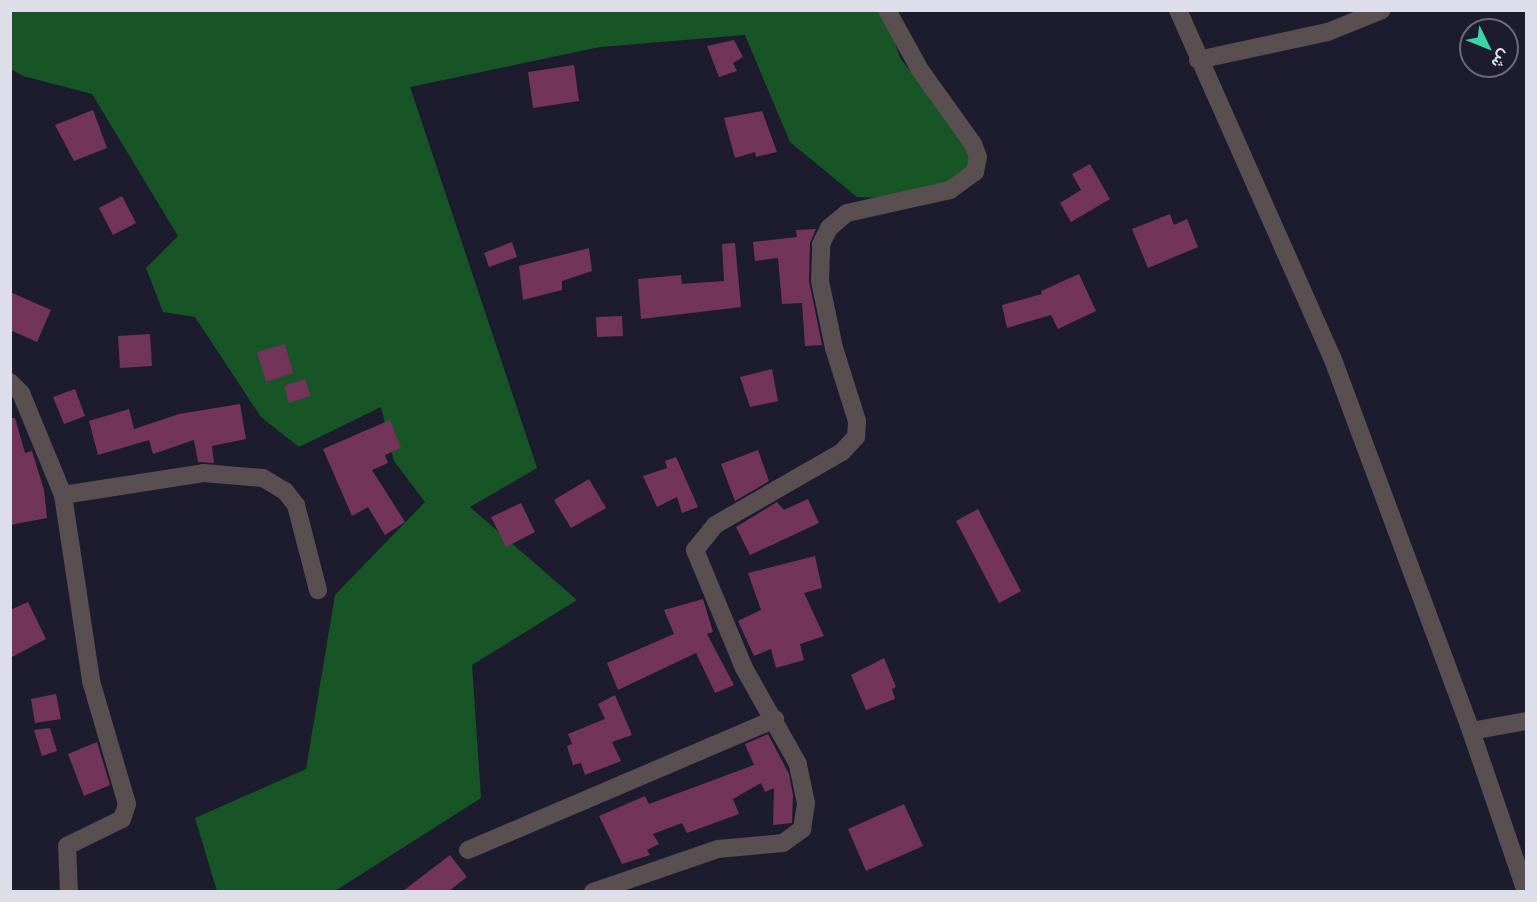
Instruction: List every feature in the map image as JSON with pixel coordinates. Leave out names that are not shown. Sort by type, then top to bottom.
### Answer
[{"type":"street","points":[[593,891],[718,849],[783,843],[794,837],[801,829],[806,803],[798,764],[776,719],[744,668],[695,550],[715,525],[842,452],[856,437],[857,422],[837,358],[820,281],[821,244],[829,228],[847,213],[950,189],[975,172],[978,157],[920,70],[887,10]]},
{"type":"street","points":[[1178,10],[1198,60],[1332,357],[1472,731],[1526,891]]},
{"type":"street","points":[[1198,60],[1328,32],[1382,10]]},
{"type":"street","points":[[10,382],[21,393],[63,495],[91,681],[127,804],[122,819],[67,846],[69,891]]},
{"type":"street","points":[[63,495],[203,472],[263,478],[285,491],[296,505],[318,590]]},
{"type":"street","points":[[468,850],[776,719]]},
{"type":"street","points":[[1472,731],[1527,721]]},
{"type":"green space","points":[[11,11],[885,11],[900,58],[978,157],[950,190],[917,199],[857,197],[790,142],[745,35],[600,47],[410,87],[537,468],[470,507],[577,600],[472,665],[481,798],[335,891],[217,891],[195,818],[306,769],[335,595],[425,502],[394,461],[381,407],[299,447],[261,417],[195,317],[163,312],[146,268],[178,236],[92,94],[23,76],[11,69]]},
{"type":"building","points":[[734,40],[743,57],[733,63],[737,71],[719,77],[707,46]]},
{"type":"building","points":[[574,65],[579,101],[533,108],[528,72]]},
{"type":"building","points":[[93,110],[107,148],[74,161],[55,125]]},
{"type":"building","points":[[762,111],[777,152],[756,157],[755,152],[735,158],[724,118]]},
{"type":"building","points":[[1090,164],[1110,199],[1071,222],[1060,203],[1081,190],[1072,174]]},
{"type":"building","points":[[122,196],[136,223],[113,235],[99,208]]},
{"type":"building","points":[[1170,214],[1174,225],[1187,219],[1198,247],[1148,268],[1132,229]]},
{"type":"building","points":[[816,229],[810,243],[809,281],[822,345],[805,346],[802,303],[782,304],[778,258],[755,261],[753,242],[797,237],[796,230]]},
{"type":"building","points":[[512,242],[517,257],[489,267],[484,253]]},
{"type":"building","points":[[735,243],[741,307],[641,319],[638,279],[681,275],[682,284],[724,281],[722,244]]},
{"type":"building","points":[[589,248],[592,271],[562,281],[562,290],[523,300],[519,266]]},
{"type":"building","points":[[1079,274],[1096,311],[1058,329],[1051,315],[1007,328],[1002,305],[1042,294],[1041,291]]},
{"type":"building","points":[[10,292],[51,310],[37,342],[10,330]]},
{"type":"building","points":[[622,316],[623,336],[597,337],[596,317]]},
{"type":"building","points":[[150,334],[152,366],[120,368],[118,336]]},
{"type":"building","points":[[285,344],[293,373],[266,382],[257,352]]},
{"type":"building","points":[[772,369],[778,401],[750,407],[740,377]]},
{"type":"building","points":[[305,379],[311,396],[289,403],[284,386]]},
{"type":"building","points":[[75,389],[85,416],[64,424],[53,397]]},
{"type":"building","points":[[240,404],[246,439],[212,446],[214,463],[198,462],[194,440],[153,454],[149,440],[98,455],[89,421],[129,409],[134,429],[179,414]]},
{"type":"building","points":[[10,418],[15,418],[25,453],[32,451],[44,490],[47,518],[10,525]]},
{"type":"building","points":[[390,420],[401,448],[385,455],[388,463],[372,470],[405,522],[385,535],[368,507],[352,516],[323,449]]},
{"type":"building","points":[[758,450],[769,481],[735,501],[721,464]]},
{"type":"building","points":[[676,457],[698,507],[682,513],[677,497],[657,507],[643,476],[667,468],[665,461]]},
{"type":"building","points":[[589,479],[606,508],[571,528],[554,500]]},
{"type":"building","points":[[808,499],[819,523],[750,555],[736,527],[777,502],[784,510]]},
{"type":"building","points":[[521,503],[535,532],[506,547],[491,517]]},
{"type":"building","points":[[978,509],[1021,591],[999,603],[956,521]]},
{"type":"building","points":[[815,556],[822,588],[804,593],[824,636],[800,644],[804,660],[776,668],[771,649],[754,656],[738,621],[761,610],[748,573]]},
{"type":"building","points":[[703,599],[713,632],[707,634],[734,685],[715,693],[696,653],[618,690],[607,663],[674,634],[664,610]]},
{"type":"building","points":[[28,602],[46,639],[10,658],[10,610]]},
{"type":"building","points":[[884,658],[896,687],[892,689],[895,699],[866,710],[851,675]]},
{"type":"building","points":[[56,694],[61,719],[35,723],[31,699]]},
{"type":"building","points":[[615,695],[632,735],[612,742],[621,761],[585,775],[581,763],[573,765],[567,746],[572,744],[568,734],[605,719],[598,704]]},
{"type":"building","points":[[50,728],[57,751],[42,756],[34,730]]},
{"type":"building","points":[[768,734],[789,774],[793,795],[792,823],[773,825],[774,788],[765,792],[761,783],[733,799],[739,814],[687,833],[682,823],[653,834],[659,844],[647,850],[650,855],[622,864],[599,816],[645,796],[649,804],[754,765],[745,744]]},
{"type":"building","points":[[97,742],[110,785],[84,796],[68,754]]},
{"type":"building","points":[[904,804],[923,846],[866,871],[848,829]]},
{"type":"building","points":[[450,855],[467,877],[449,891],[403,891]]}]
